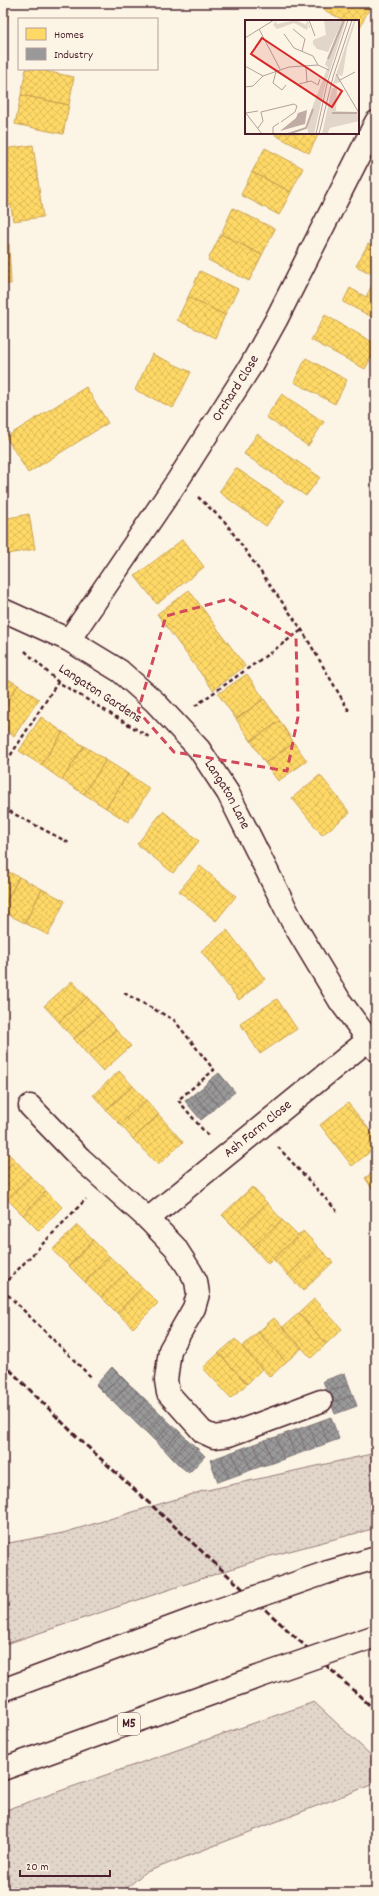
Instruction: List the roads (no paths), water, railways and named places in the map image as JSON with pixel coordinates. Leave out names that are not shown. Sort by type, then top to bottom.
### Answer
[{"type":"main road","name":"Orchard Close","points":[[69,640],[178,480],[250,367],[273,326],[376,122]]},
{"type":"main road","name":"Langaton Lane","points":[[3,610],[69,640],[120,672],[155,702],[199,749],[228,793],[292,921],[340,1001],[372,1045]]},
{"type":"main road","name":"Ash Farm Close","points":[[148,1219],[260,1128],[372,1045]]},
{"type":"main road","points":[[30,1106],[80,1158],[148,1219],[175,1247],[196,1281],[198,1294],[194,1308],[170,1350],[166,1374],[168,1393],[203,1432],[214,1437],[229,1435],[321,1401]]},
{"type":"main road","points":[[3,1690],[206,1614],[328,1572],[376,1558]]},
{"type":"main road","name":"M5","points":[[3,1769],[374,1636]]},
{"type":"railway","points":[[3,1363],[77,1437],[376,1711]]}]
